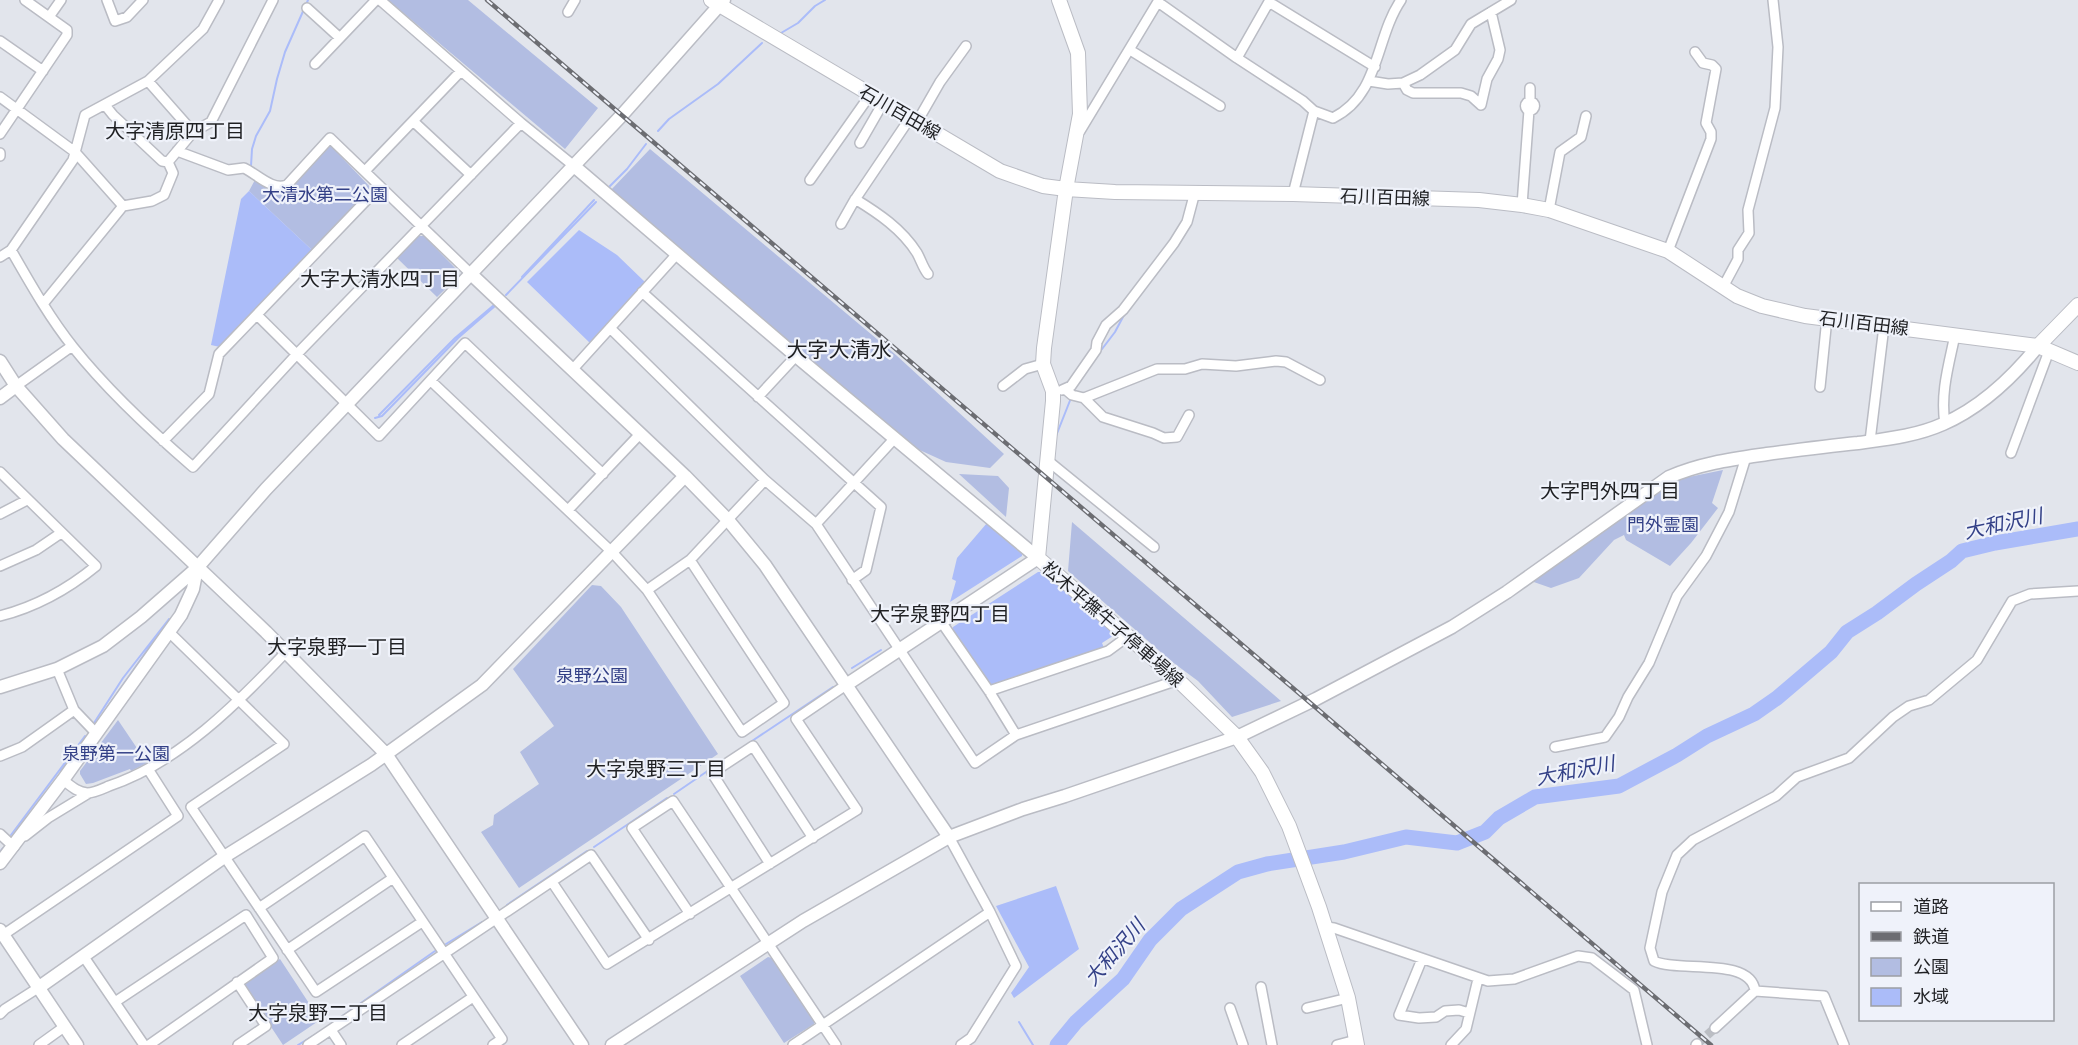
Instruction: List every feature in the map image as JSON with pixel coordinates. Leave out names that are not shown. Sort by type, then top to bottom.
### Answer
[{"type":"main road","name":"松木平撫牛子停車場線","points":[[1059,0],[1078,53],[1080,114],[1066,189],[1044,348],[1043,364],[1059,390],[1047,460],[1038,558],[1178,680],[1237,737],[1262,772],[1289,826],[1326,927]]},
{"type":"main road","name":"石川百田線","points":[[718,2],[883,103],[1000,171],[1043,186],[1115,192],[1479,200],[1522,204],[1549,210],[1668,251],[1723,287],[1761,306],[1782,312],[1955,334],[2043,348],[2078,363]]},
{"type":"main road","points":[[2043,348],[2078,305]]},
{"type":"main road","points":[[1326,927],[1348,998],[1357,1042]]},
{"type":"street","points":[[0,134],[67,35],[67,30],[25,0]]},
{"type":"street","points":[[49,17],[61,0]]},
{"type":"street","points":[[107,0],[114,21],[127,17],[142,0]]},
{"type":"street","points":[[0,257],[11,250],[73,160],[85,115],[148,81],[203,29],[219,0]]},
{"type":"street","points":[[168,162],[193,132],[211,122],[273,0]]},
{"type":"street","points":[[315,64],[378,0],[894,439],[1038,558],[796,719],[857,810],[607,964],[552,882]]},
{"type":"street","points":[[568,12],[575,0]]},
{"type":"street","points":[[1077,136],[1159,1],[1314,111],[1333,118],[1345,112],[1370,81],[1389,19],[1401,0]]},
{"type":"street","points":[[1370,81],[1388,84],[1403,83],[1420,75],[1455,50],[1471,24],[1511,0]]},
{"type":"street","points":[[1723,287],[1738,259],[1738,250],[1749,233],[1748,210],[1774,108],[1778,47],[1773,0]]},
{"type":"street","points":[[1237,58],[1269,1],[1375,67]]},
{"type":"street","points":[[0,687],[57,669],[80,659],[125,630],[197,568],[266,489],[574,166],[718,2]]},
{"type":"street","points":[[308,8],[340,38]]},
{"type":"street","points":[[1403,83],[1407,90],[1413,93],[1461,93],[1471,96],[1481,105],[1486,79],[1500,50],[1491,12]]},
{"type":"street","points":[[0,41],[43,70]]},
{"type":"street","points":[[841,224],[855,199],[966,46]]},
{"type":"street","points":[[1130,50],[1220,106]]},
{"type":"street","points":[[1668,251],[1712,139],[1706,123],[1716,69],[1712,65],[1703,63],[1695,52]]},
{"type":"street","points":[[365,171],[461,71]]},
{"type":"street","points":[[148,81],[193,132]]},
{"type":"street","points":[[1522,204],[1530,88]]},
{"type":"street","points":[[810,180],[816,166],[870,95]]},
{"type":"street","points":[[0,97],[75,152],[123,206]]},
{"type":"street","points":[[860,142],[883,103]]},
{"type":"street","points":[[105,105],[112,115],[162,161],[168,162]]},
{"type":"street","points":[[1293,195],[1314,111]]},
{"type":"street","points":[[1549,210],[1560,152],[1581,137],[1586,116]]},
{"type":"street","points":[[413,121],[471,175]]},
{"type":"street","points":[[11,250],[43,304],[72,346],[114,394],[193,467],[297,354],[521,123]]},
{"type":"street","points":[[177,151],[228,170],[244,168],[270,184],[282,187],[287,185],[330,138],[686,477],[728,520],[765,565],[949,837],[990,912],[1016,966],[971,1038],[961,1045]]},
{"type":"street","points":[[43,304],[123,206],[152,201],[164,195],[173,173],[168,162]]},
{"type":"street","points":[[163,441],[209,394],[219,354],[380,186]]},
{"type":"street","points":[[1059,390],[1071,386],[1096,350],[1097,342],[1106,325],[1123,310],[1174,243],[1187,222],[1195,192]]},
{"type":"street","points":[[855,199],[885,218],[910,244],[928,274]]},
{"type":"street","points":[[573,369],[677,254]]},
{"type":"street","points":[[642,292],[881,507],[866,570],[852,580]]},
{"type":"street","points":[[257,315],[348,403],[378,436],[465,343],[603,474]]},
{"type":"street","points":[[1820,387],[1827,318]]},
{"type":"street","points":[[1870,441],[1884,326]]},
{"type":"street","points":[[610,328],[765,480],[816,524],[975,763],[1016,735],[1178,680]]},
{"type":"street","points":[[1945,424],[1944,389],[1955,334]]},
{"type":"street","points":[[0,398],[72,346]]},
{"type":"street","points":[[612,1045],[842,897],[949,837],[1023,809],[1237,737],[1316,699],[1469,616],[1545,566],[1669,477],[1688,469],[1746,457],[1913,434],[1945,424],[1968,411],[2004,384],[2043,348]]},
{"type":"street","points":[[2011,453],[2043,348]]},
{"type":"street","points":[[758,397],[796,356]]},
{"type":"street","points":[[0,361],[16,386],[63,439],[286,652],[387,754],[582,1045]]},
{"type":"street","points":[[1084,398],[1157,369],[1185,369],[1202,364],[1236,366],[1286,362],[1320,380]]},
{"type":"street","points":[[1003,386],[1025,369],[1043,364]]},
{"type":"street","points":[[431,381],[613,553],[647,590],[742,732],[784,703],[690,560]]},
{"type":"street","points":[[1059,390],[1084,398],[1103,417],[1164,438],[1177,437],[1189,415]]},
{"type":"street","points":[[568,510],[640,434]]},
{"type":"street","points":[[816,524],[852,482],[894,439]]},
{"type":"street","points":[[1555,747],[1605,737],[1619,717],[1649,663],[1677,596],[1706,556],[1729,512],[1746,457]]},
{"type":"street","points":[[1047,460],[1154,547]]},
{"type":"street","points":[[0,472],[96,566],[70,586],[52,596],[29,607],[0,616]]},
{"type":"street","points":[[0,1014],[224,857],[387,754],[482,685],[686,477]]},
{"type":"street","points":[[647,590],[690,560],[765,480]]},
{"type":"street","points":[[0,514],[27,500]]},
{"type":"street","points":[[0,566],[36,550],[61,533]]},
{"type":"street","points":[[0,863],[14,847],[182,615],[191,594],[197,568]]},
{"type":"street","points":[[1755,991],[1754,984],[1749,977],[1725,968],[1663,966],[1654,961],[1650,948],[1657,909],[1677,855],[1693,840],[1776,796],[1797,777],[1849,758],[1893,717],[1909,706],[1929,700],[1977,660],[2012,601],[2030,594],[2078,591]]},
{"type":"street","points":[[942,623],[1016,735]]},
{"type":"street","points":[[169,632],[284,744],[192,807],[316,992],[422,922]]},
{"type":"street","points":[[989,691],[1108,651],[1127,637]]},
{"type":"street","points":[[14,847],[48,818],[89,793],[129,779],[148,769],[216,721],[240,701],[286,652]]},
{"type":"street","points":[[57,669],[74,710],[96,733]]},
{"type":"street","points":[[0,756],[22,747],[74,710]]},
{"type":"street","points":[[770,864],[712,773],[753,746],[813,838]]},
{"type":"street","points":[[77,1045],[1,932],[178,816],[148,769]]},
{"type":"street","points":[[63,780],[75,790],[89,793]]},
{"type":"street","points":[[690,914],[632,828],[673,801],[836,1045]]},
{"type":"street","points":[[0,834],[14,847]]},
{"type":"street","points":[[259,908],[365,836],[502,1039],[493,1045]]},
{"type":"street","points":[[308,1045],[591,855],[649,940]]},
{"type":"street","points":[[287,950],[393,878]]},
{"type":"street","points":[[793,1045],[990,912]]},
{"type":"street","points":[[84,957],[115,1002],[147,1045],[273,958],[246,915],[115,1002]]},
{"type":"street","points":[[1326,927],[1488,981],[1514,979],[1578,956],[1592,958],[1634,990],[1647,1045]]},
{"type":"street","points":[[1422,959],[1399,1015],[1419,1018],[1436,1017],[1445,1011],[1459,1010],[1469,1013]]},
{"type":"street","points":[[1451,1045],[1466,1029],[1478,979]]},
{"type":"street","points":[[237,982],[266,1026],[238,1045]]},
{"type":"street","points":[[1261,987],[1272,1045]]},
{"type":"street","points":[[1715,1028],[1755,991],[1824,996],[1844,1045]]},
{"type":"street","points":[[402,1045],[473,997]]},
{"type":"street","points":[[1307,1008],[1348,998]]},
{"type":"street","points":[[1230,1008],[1243,1045]]},
{"type":"street","points":[[39,1045],[64,1027]]},
{"type":"street","points":[[331,1030],[341,1045]]},
{"type":"street","points":[[1337,1045],[1357,1042]]},
{"type":"green space","points":[[388,0],[468,0],[598,108],[565,149]]},
{"type":"green space","name":"大清水第二公園","points":[[326,147],[332,147],[372,189],[312,250],[249,191],[256,178],[277,190],[288,190]]},
{"type":"green space","points":[[650,149],[896,355],[1004,454],[990,468],[946,462],[902,442],[761,318],[733,297],[610,191]]},
{"type":"green space","points":[[419,236],[424,236],[459,272],[459,276],[437,297],[397,258]]},
{"type":"green space","name":"門外霊園","points":[[1723,470],[1712,503],[1718,508],[1670,566],[1626,540],[1624,535],[1614,540],[1579,578],[1551,588],[1531,581],[1646,496],[1679,479]]},
{"type":"green space","points":[[959,474],[998,476],[1009,488],[1006,517]]},
{"type":"green space","points":[[1072,522],[1281,701],[1232,717],[1198,681],[1171,661],[1068,571]]},
{"type":"green space","name":"泉野公園","points":[[592,585],[601,586],[621,607],[718,754],[519,888],[481,832],[493,825],[494,815],[539,784],[520,752],[554,726],[513,669]]},
{"type":"green space","name":"泉野第一公園","points":[[118,720],[147,763],[131,771],[130,769],[86,784],[80,771]]},
{"type":"green space","points":[[768,957],[772,958],[814,1020],[814,1024],[784,1043],[740,976]]},
{"type":"green space","points":[[280,959],[318,1017],[317,1022],[283,1045],[244,986],[244,982]]},
{"type":"water","points":[[249,191],[312,250],[220,347],[211,345],[241,199]]},
{"type":"water","points":[[579,230],[617,255],[645,282],[590,343],[527,282]]},
{"type":"water","points":[[987,523],[1022,556],[950,602],[956,581],[952,579],[957,558]]},
{"type":"water","points":[[1038,572],[1044,572],[1116,634],[1102,643],[1104,648],[993,686],[990,685],[952,630],[953,627]]},
{"type":"water","points":[[1056,886],[1079,949],[1014,998],[1011,993],[1029,967],[996,906]]},
{"type":"waterway","points":[[251,166],[252,149],[256,136],[270,111],[285,52],[308,0]]},
{"type":"waterway","points":[[781,33],[798,23],[815,6],[825,0]]},
{"type":"waterway","points":[[658,131],[669,119],[718,84],[762,43]]},
{"type":"waterway","points":[[610,186],[627,169],[646,144]]},
{"type":"waterway","points":[[522,277],[594,200]]},
{"type":"waterway","points":[[506,295],[596,202]]},
{"type":"waterway","points":[[1131,306],[1177,246]]},
{"type":"waterway","points":[[379,415],[455,338],[494,305]]},
{"type":"waterway","points":[[375,418],[382,416],[458,338],[495,306]]},
{"type":"waterway","points":[[1099,353],[1115,332],[1124,315]]},
{"type":"waterway","points":[[1056,436],[1071,398]]},
{"type":"waterway","name":"大和沢川","points":[[1057,1045],[1076,1022],[1123,979],[1150,940],[1181,909],[1238,872],[1267,864],[1344,852],[1406,837],[1457,843],[1485,832],[1499,818],[1535,797],[1619,786],[1707,736],[1754,714],[1777,698],[1831,652],[1847,632],[1951,561],[1962,551],[2078,529]]},
{"type":"waterway","points":[[104,712],[169,619]]},
{"type":"waterway","points":[[94,723],[123,678],[169,619]]},
{"type":"waterway","points":[[852,668],[881,650]]},
{"type":"waterway","points":[[752,741],[833,687]]},
{"type":"waterway","points":[[11,835],[85,736]]},
{"type":"waterway","points":[[61,771],[68,761]]},
{"type":"waterway","points":[[674,794],[709,770]]},
{"type":"waterway","points":[[594,847],[667,798]]},
{"type":"waterway","points":[[18,829],[27,817]]},
{"type":"waterway","points":[[0,852],[3,848]]},
{"type":"waterway","points":[[507,905],[587,851]]},
{"type":"waterway","points":[[446,944],[482,922]]},
{"type":"waterway","points":[[334,1022],[435,951]]},
{"type":"waterway","points":[[1019,1022],[1033,1045]]},
{"type":"waterway","points":[[298,1045],[326,1028]]},
{"type":"tunnel","points":[[1697,1044],[1715,1028]]},
{"type":"railway","points":[[487,0],[1711,1045]]},
{"type":"district","name":"大字清原四丁目","points":[[175,130]]},
{"type":"district","name":"大字大清水四丁目","points":[[380,278]]},
{"type":"district","name":"大字大清水","points":[[839,349]]},
{"type":"district","name":"大字門外四丁目","points":[[1610,490]]},
{"type":"district","name":"大字泉野四丁目","points":[[940,613]]},
{"type":"district","name":"大字泉野一丁目","points":[[337,646]]},
{"type":"district","name":"大字泉野三丁目","points":[[656,768]]},
{"type":"district","name":"大字泉野二丁目","points":[[318,1012]]}]
